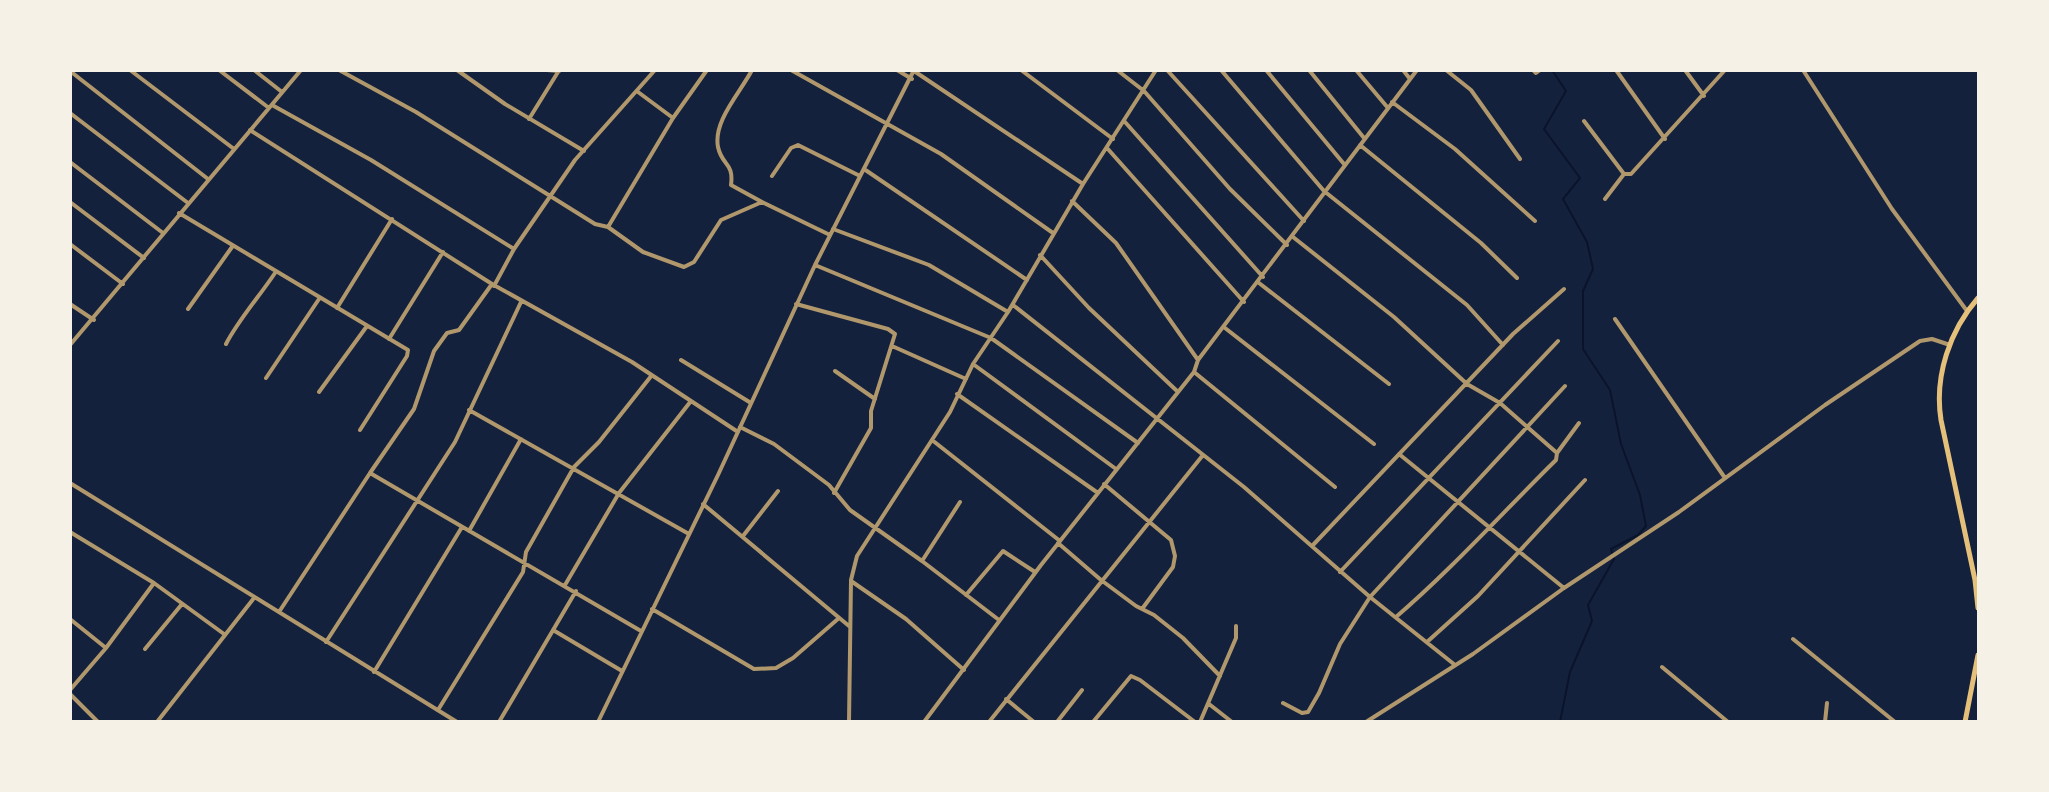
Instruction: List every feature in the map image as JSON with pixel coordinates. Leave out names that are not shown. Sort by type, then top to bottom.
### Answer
[{"type":"main road","points":[[1978,298],[1967,311],[1950,345],[1944,366],[1940,413],[1975,580],[1978,608]]},
{"type":"main road","points":[[1965,722],[1978,655]]},
{"type":"street","points":[[130,70],[234,149]]},
{"type":"street","points":[[219,70],[271,106],[371,160],[514,249]]},
{"type":"street","points":[[254,70],[282,92]]},
{"type":"street","points":[[70,345],[94,320],[179,213],[301,70]]},
{"type":"street","points":[[339,70],[416,112],[595,224],[608,227],[643,252],[684,267],[694,262],[721,220],[762,202]]},
{"type":"street","points":[[457,70],[529,119],[584,151]]},
{"type":"street","points":[[529,119],[558,71],[547,70]]},
{"type":"street","points":[[279,612],[414,409],[434,351],[447,333],[459,330],[493,285],[514,249],[584,151],[655,70]]},
{"type":"street","points":[[608,227],[673,118],[707,70]]},
{"type":"street","points":[[752,70],[718,124],[718,145],[733,173],[731,185],[830,235]]},
{"type":"street","points":[[791,70],[963,168],[1053,233]]},
{"type":"street","points":[[897,70],[912,79]]},
{"type":"street","points":[[1021,70],[1113,139]]},
{"type":"street","points":[[1117,70],[1144,91],[1230,189],[1287,245]]},
{"type":"street","points":[[849,722],[850,580],[857,556],[933,440],[950,412],[973,364],[1013,305],[1072,201],[1125,122],[1156,70]]},
{"type":"street","points":[[1167,70],[1304,221]]},
{"type":"street","points":[[1221,70],[1324,191],[1467,305],[1503,345]]},
{"type":"street","points":[[1266,70],[1344,165]]},
{"type":"street","points":[[1310,70],[1364,138]]},
{"type":"street","points":[[1356,70],[1388,108]]},
{"type":"street","points":[[1403,70],[1410,79]]},
{"type":"street","points":[[924,722],[1035,572],[1194,372],[1198,360],[1259,283],[1324,191],[1416,70]]},
{"type":"street","points":[[1446,70],[1471,90],[1520,159]]},
{"type":"street","points":[[1533,70],[1536,73],[1540,70]]},
{"type":"street","points":[[1616,70],[1665,139]]},
{"type":"street","points":[[1685,70],[1704,96]]},
{"type":"street","points":[[1605,199],[1624,174],[1634,171],[1704,96],[1725,70]]},
{"type":"street","points":[[1803,70],[1892,209],[1967,311]]},
{"type":"street","points":[[70,71],[208,180]]},
{"type":"street","points":[[598,722],[738,432],[796,304],[886,125],[912,79],[914,71],[1083,184]]},
{"type":"street","points":[[638,92],[673,118]]},
{"type":"street","points":[[1392,102],[1463,156],[1535,221]]},
{"type":"street","points":[[70,112],[188,203]]},
{"type":"street","points":[[1584,121],[1624,174]]},
{"type":"street","points":[[1125,122],[1263,277]]},
{"type":"street","points":[[250,130],[493,285],[652,375],[738,432]]},
{"type":"street","points":[[772,176],[791,148],[798,145],[860,176]]},
{"type":"street","points":[[1360,145],[1481,243],[1517,278]]},
{"type":"street","points":[[1107,148],[1244,302]]},
{"type":"street","points":[[70,162],[164,234]]},
{"type":"street","points":[[864,169],[1027,280]]},
{"type":"street","points":[[1072,201],[1122,249],[1198,360]]},
{"type":"street","points":[[70,202],[144,258]]},
{"type":"street","points":[[179,213],[275,273],[389,339],[408,353],[360,430]]},
{"type":"street","points":[[337,308],[392,219]]},
{"type":"street","points":[[833,229],[929,265],[1008,312]]},
{"type":"street","points":[[1293,237],[1394,317],[1467,384],[1500,404],[1557,453]]},
{"type":"street","points":[[70,244],[123,284]]},
{"type":"street","points":[[189,309],[232,247]]},
{"type":"street","points":[[389,339],[442,252]]},
{"type":"street","points":[[1040,255],[1089,308],[1177,391]]},
{"type":"street","points":[[815,265],[990,338],[1137,443]]},
{"type":"street","points":[[225,344],[236,325],[275,273]]},
{"type":"street","points":[[1259,283],[1389,384]]},
{"type":"street","points":[[1313,545],[1503,345],[1564,289]]},
{"type":"street","points":[[266,378],[319,298]]},
{"type":"street","points":[[326,642],[455,442],[521,302]]},
{"type":"street","points":[[70,304],[94,320]]},
{"type":"street","points":[[796,304],[892,331],[895,334],[875,399],[871,428],[834,494]]},
{"type":"street","points":[[1013,305],[1203,455],[1313,545],[1340,572],[1455,665]]},
{"type":"street","points":[[1615,319],[1725,478]]},
{"type":"street","points":[[319,392],[367,326]]},
{"type":"street","points":[[1225,328],[1374,444]]},
{"type":"street","points":[[1366,722],[1455,665],[1564,588],[1668,520],[1825,405],[1920,340],[1932,339],[1950,345]]},
{"type":"street","points":[[1340,572],[1558,341]]},
{"type":"street","points":[[892,346],[966,379]]},
{"type":"street","points":[[681,360],[751,403]]},
{"type":"street","points":[[973,364],[1116,469]]},
{"type":"street","points":[[835,371],[875,399]]},
{"type":"street","points":[[1194,372],[1335,487]]},
{"type":"street","points":[[438,710],[523,572],[530,543],[574,467],[598,442],[652,375]]},
{"type":"street","points":[[1283,703],[1302,713],[1310,709],[1340,644],[1370,597],[1565,386]]},
{"type":"street","points":[[957,394],[1098,493]]},
{"type":"street","points":[[565,585],[619,493],[691,401]]},
{"type":"street","points":[[470,410],[619,493],[635,506],[689,534]]},
{"type":"street","points":[[1396,617],[1449,571],[1487,527],[1556,460],[1557,453],[1579,423]]},
{"type":"street","points":[[740,427],[774,444],[829,485],[834,494],[850,510],[999,620]]},
{"type":"street","points":[[469,531],[521,439]]},
{"type":"street","points":[[933,440],[1059,542],[1101,580],[1154,615],[1183,638],[1220,676]]},
{"type":"street","points":[[1399,454],[1564,588]]},
{"type":"street","points":[[989,722],[1203,455]]},
{"type":"street","points":[[370,473],[462,528],[576,591],[641,632]]},
{"type":"street","points":[[1427,642],[1478,596],[1517,551],[1585,480]]},
{"type":"street","points":[[70,483],[457,722]]},
{"type":"street","points":[[1104,484],[1171,540],[1175,555],[1173,567],[1160,588],[1142,609]]},
{"type":"street","points":[[743,536],[777,491]]},
{"type":"street","points":[[922,561],[960,502]]},
{"type":"street","points":[[703,504],[849,626]]},
{"type":"street","points":[[374,672],[462,528]]},
{"type":"street","points":[[70,532],[154,583],[224,634]]},
{"type":"street","points":[[966,595],[1003,551],[1035,572]]},
{"type":"street","points":[[850,580],[900,614],[964,670]]},
{"type":"street","points":[[98,722],[70,692],[154,583]]},
{"type":"street","points":[[499,722],[576,591]]},
{"type":"street","points":[[157,722],[254,598]]},
{"type":"street","points":[[145,649],[182,604]]},
{"type":"street","points":[[652,609],[754,669],[776,668],[793,658],[839,618]]},
{"type":"street","points":[[70,618],[106,648]]},
{"type":"street","points":[[1200,722],[1236,638],[1236,626]]},
{"type":"street","points":[[553,630],[622,671]]},
{"type":"street","points":[[1793,639],[1894,722]]},
{"type":"street","points":[[1662,667],[1728,722]]},
{"type":"street","points":[[1094,721],[1131,676],[1140,680],[1195,722]]},
{"type":"street","points":[[1057,722],[1082,690]]},
{"type":"street","points":[[1006,699],[1034,722]]},
{"type":"street","points":[[1826,722],[1827,703]]},
{"type":"street","points":[[1209,704],[1232,722]]},
{"type":"waterway","points":[[1552,70],[1566,91],[1544,129],[1580,178],[1563,199],[1587,242],[1593,269],[1583,291],[1583,349],[1610,390],[1621,444],[1640,495],[1646,526],[1638,535],[1611,549],[1614,559],[1588,605],[1592,621],[1570,672],[1560,722]]}]
